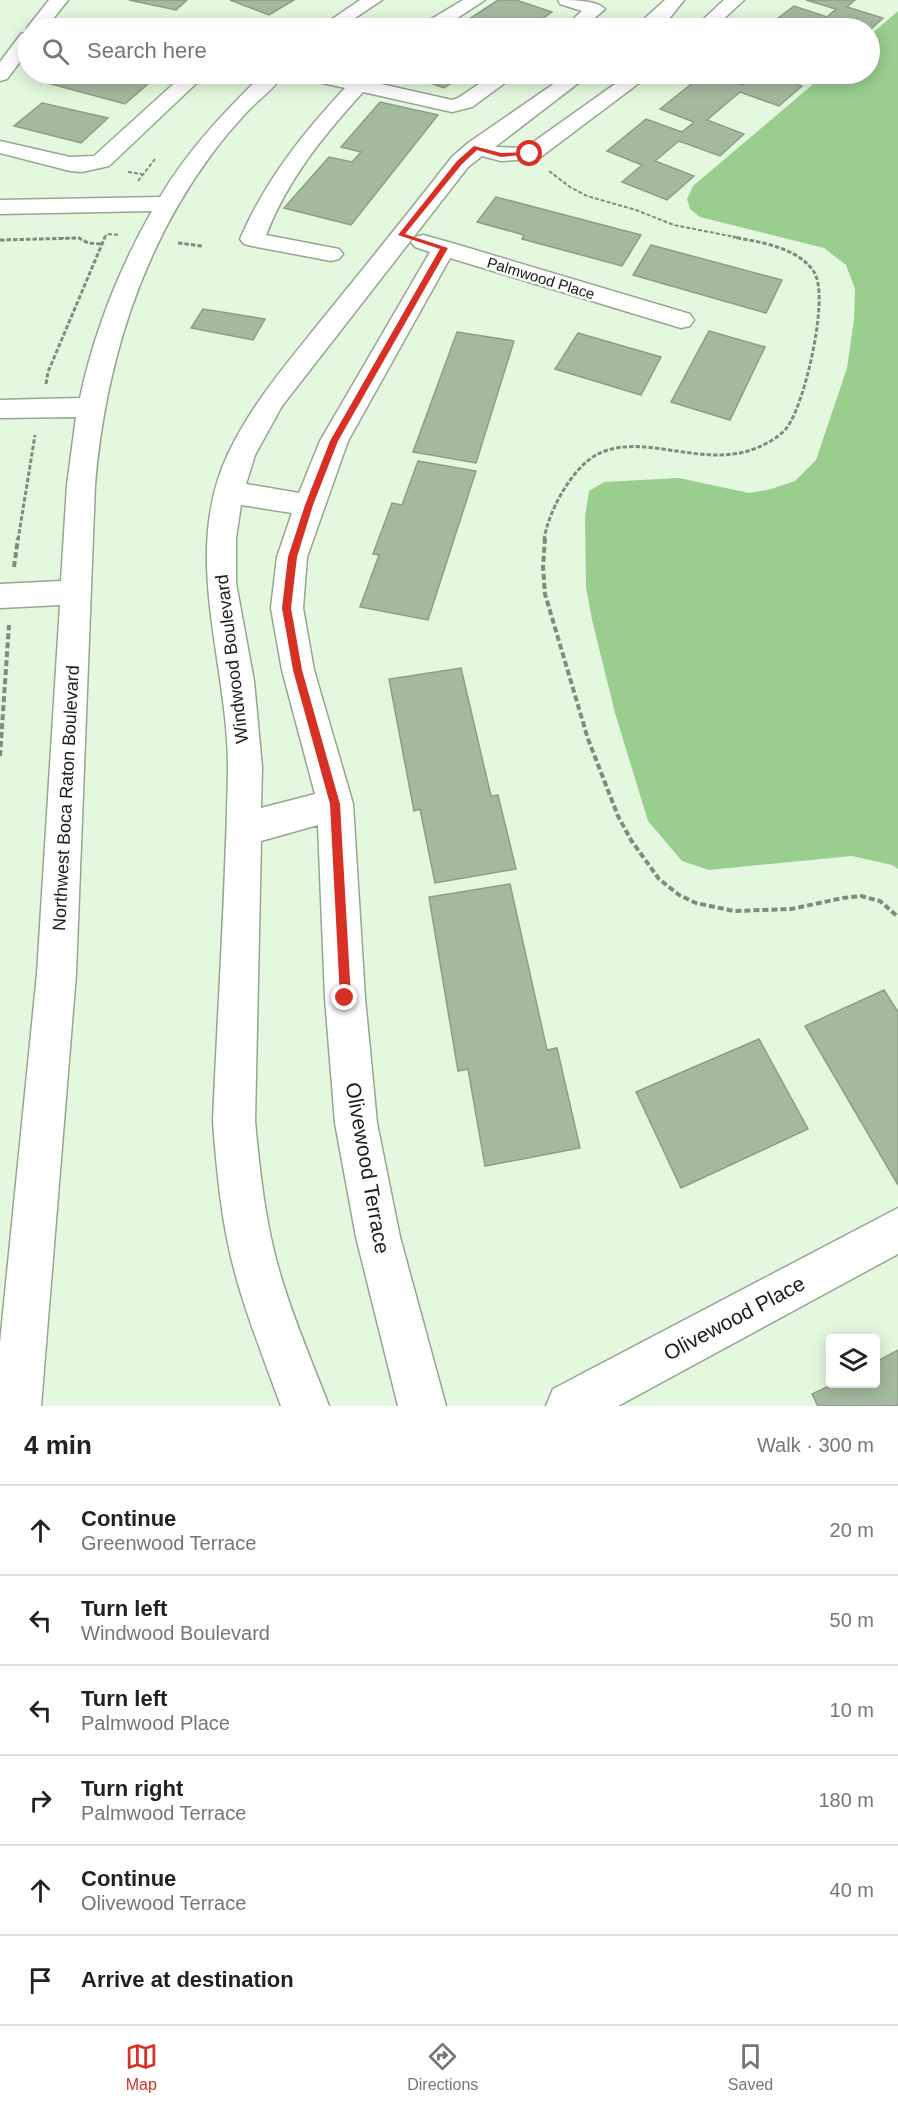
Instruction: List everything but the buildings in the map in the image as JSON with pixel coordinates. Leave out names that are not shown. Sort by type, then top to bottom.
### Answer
[{"type":"street","points":[[44,18],[59,0]]},
{"type":"street","points":[[344,18],[373,0]]},
{"type":"street","points":[[446,18],[476,0]]},
{"type":"street","points":[[567,0],[596,9],[585,18]]},
{"type":"street","points":[[658,18],[675,0]]},
{"type":"street","points":[[714,18],[735,0]]},
{"type":"street","points":[[0,75],[18,47]]},
{"type":"street","points":[[0,147],[70,164],[82,165],[101,161],[185,84]]},
{"type":"street","name":"Northwest Boca Raton Boulevard","points":[[17,1406],[54,1024],[76,592],[86,444],[92,407],[113,320],[135,262],[166,204],[222,128],[264,84]]},
{"type":"street","points":[[331,254],[252,239],[264,207],[287,169],[361,84]]},
{"type":"street","points":[[377,84],[444,105],[459,106],[492,84]]},
{"type":"street","name":"Windwood Boulevard","points":[[305,1406],[276,1334],[259,1279],[246,1225],[238,1173],[234,1121],[245,767],[238,681],[221,583],[221,538],[229,492],[250,436],[271,400],[459,162],[566,84]]},
{"type":"street","points":[[476,148],[501,155],[530,154],[627,84]]},
{"type":"street","points":[[0,207],[166,204]]},
{"type":"street","name":"Palmwood Place","points":[[401,235],[681,320]]},
{"type":"street","name":"Olivewood Terrace","points":[[422,1406],[378,1237],[357,1124],[345,998],[335,804],[298,670],[286,608],[292,557],[334,441],[444,248]]},
{"type":"street","points":[[0,409],[92,407]]},
{"type":"street","points":[[229,492],[309,505]]},
{"type":"street","points":[[0,596],[76,592]]},
{"type":"street","points":[[244,829],[335,804]]},
{"type":"street","name":"Olivewood Place","points":[[570,1406],[898,1230]]},
{"type":"path","points":[[530,154],[569,188],[592,199],[628,207],[676,226],[759,242],[797,255],[816,273],[821,293],[817,334],[789,425],[772,439],[751,450],[725,455],[708,456],[619,448],[600,451],[584,462],[547,521],[542,574],[553,624],[590,749],[611,803],[631,842],[661,881],[700,905],[726,910],[766,911],[807,906],[841,897],[876,899],[898,917]]},
{"type":"path","points":[[0,240],[79,238],[88,243],[101,244]]},
{"type":"shaded area","points":[[898,11],[898,869],[892,865],[852,856],[709,870],[682,861],[648,821],[615,713],[586,587],[585,517],[589,491],[604,482],[679,478],[749,493],[795,481],[816,460],[847,368],[854,320],[855,289],[846,265],[824,248],[700,217],[690,209],[687,199],[693,186],[813,84],[880,84],[880,26]]},
{"type":"route","points":[[345,998],[335,804],[298,670],[286,608],[292,557],[334,441],[444,248],[401,235],[459,162],[476,148],[501,155],[530,154]]}]
